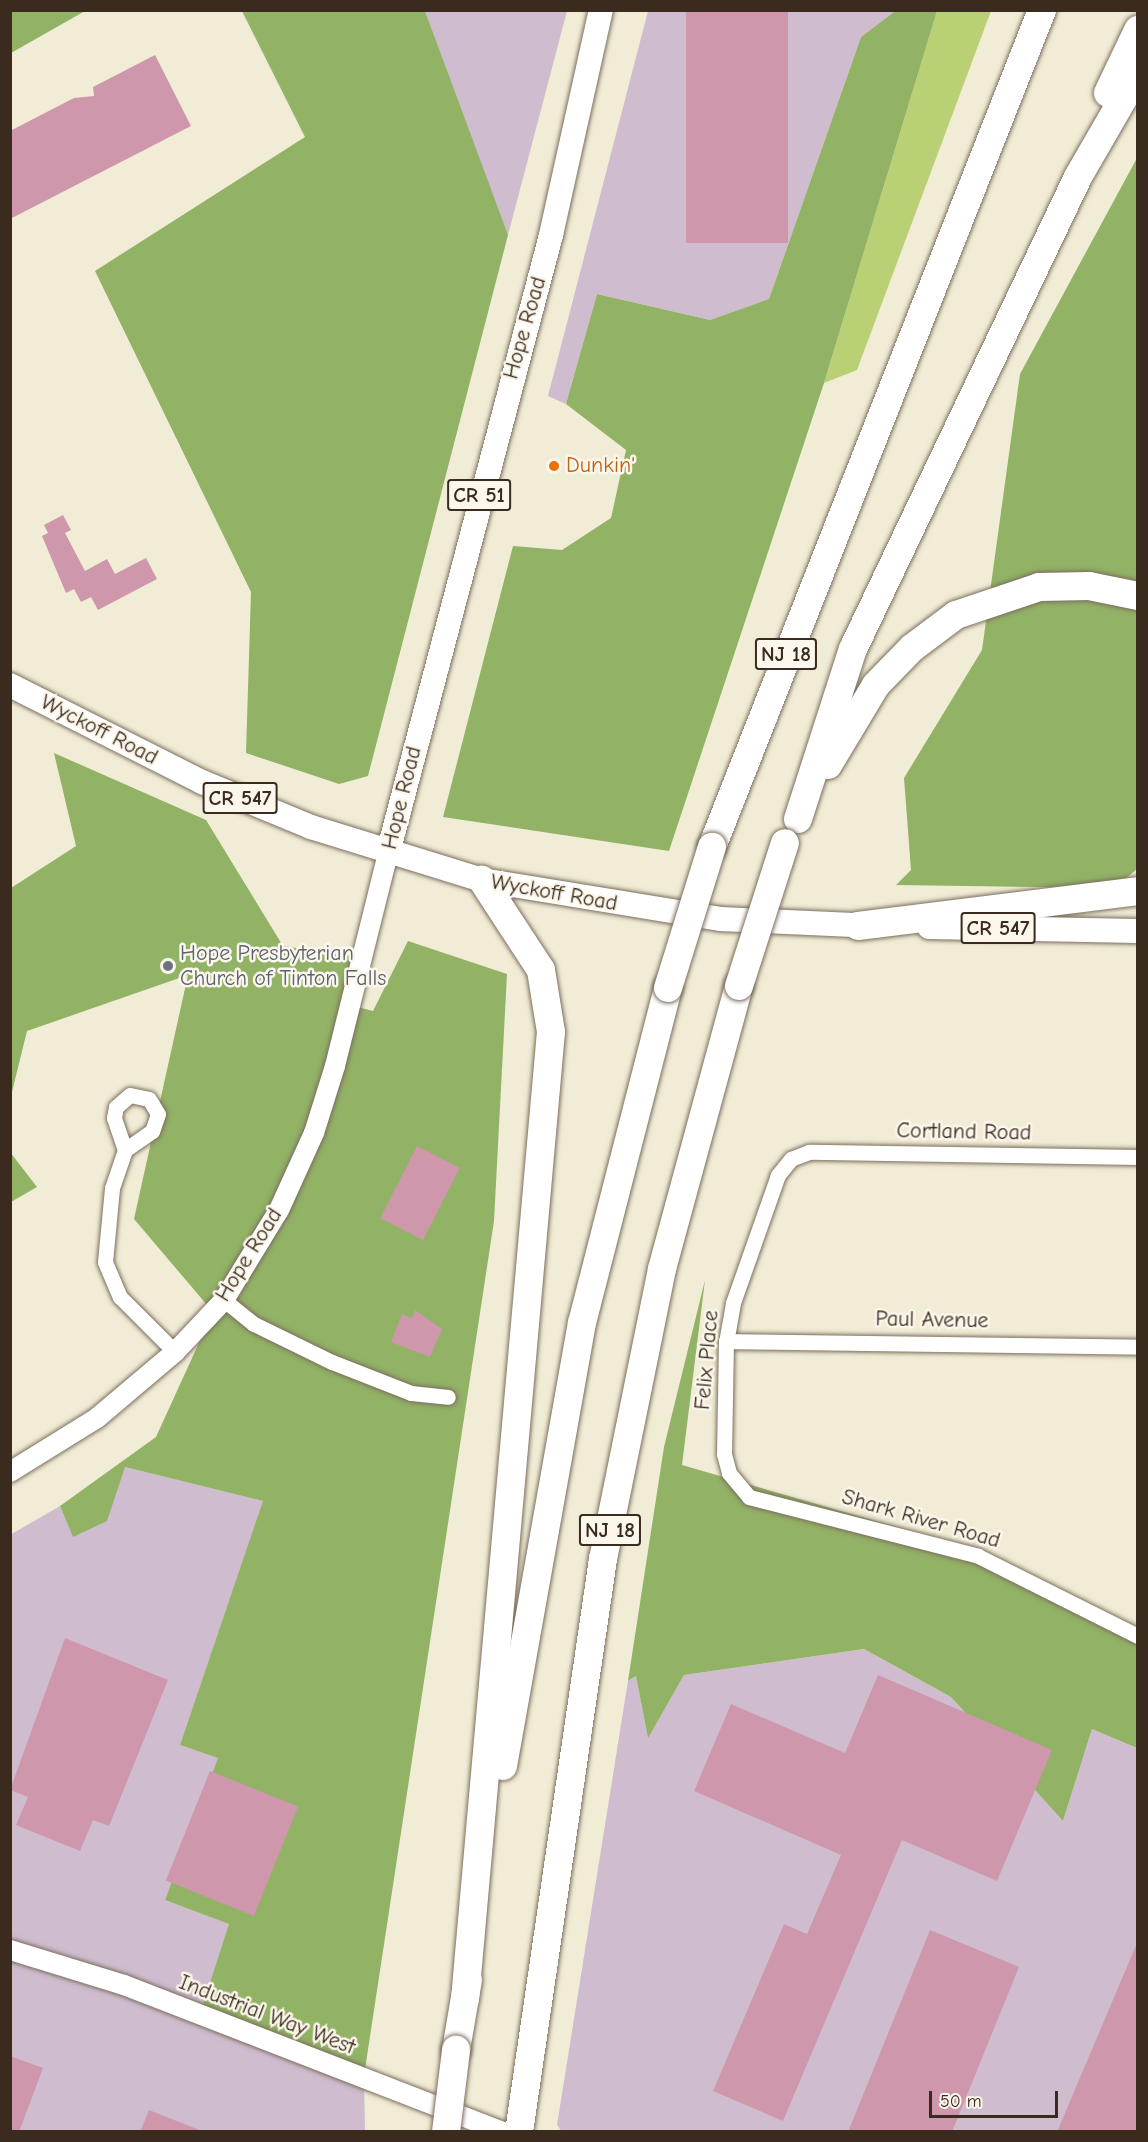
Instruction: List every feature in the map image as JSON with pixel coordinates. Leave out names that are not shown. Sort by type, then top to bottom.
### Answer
[{"type":"highway","name":"NJ 18","points":[[446,2132],[456,2050],[547,1495],[609,1208],[668,988],[712,847],[1014,78],[1031,10]]},
{"type":"highway","points":[[1014,78],[1042,10]]},
{"type":"highway","name":"NJ 18","points":[[519,2132],[603,1559],[662,1269],[739,986],[853,649],[1078,177],[1137,30]]},
{"type":"highway","points":[[1078,177],[1137,73]]},
{"type":"highway","points":[[791,831],[876,685],[912,648],[956,615],[1038,587],[1089,586],[1137,596]]},
{"type":"highway","points":[[465,1999],[551,1032],[542,970],[482,880]]},
{"type":"highway","points":[[858,926],[1137,891]]},
{"type":"main road","name":"Hope Road","points":[[388,852],[551,235],[601,10]]},
{"type":"main road","name":"Wyckoff Road","points":[[10,685],[202,782],[388,852],[482,880],[720,919],[858,926],[1137,931]]},
{"type":"street","name":"Hope Road","points":[[10,1472],[97,1418],[174,1352],[224,1300],[279,1210],[314,1133],[388,852]]},
{"type":"street","points":[[125,1150],[112,1188],[105,1262],[120,1297],[174,1352]]},
{"type":"street","name":"Cortland Road","points":[[791,1159],[809,1152],[1137,1157]]},
{"type":"street","name":"Felix Place","points":[[749,1497],[729,1473],[724,1454],[726,1341],[733,1304],[778,1175],[791,1159]]},
{"type":"street","points":[[224,1300],[254,1324],[332,1362],[411,1393],[448,1397]]},
{"type":"street","name":"Paul Avenue","points":[[726,1341],[1137,1347]]},
{"type":"street","name":"Shark River Road","points":[[749,1497],[978,1556],[1137,1636]]},
{"type":"street","name":"Industrial Way West","points":[[10,1950],[124,1985],[503,2132]]},
{"type":"shaded area","points":[[425,11],[567,11],[508,235],[482,169]]},
{"type":"shaded area","points":[[648,11],[897,11],[861,37],[769,299],[710,320],[597,294],[566,404],[548,396]]},
{"type":"shaded area","points":[[125,1467],[264,1501],[180,1745],[219,1758],[165,1900],[230,1924],[364,2076],[365,2131],[11,2131],[10,1535],[60,1506],[73,1536]]},
{"type":"shaded area","points":[[864,1649],[951,1697],[1063,1821],[1092,1729],[1137,1748],[1137,2131],[562,2132],[557,2125],[628,1681],[636,1676],[648,1737],[684,1675]]},
{"type":"green space","points":[[11,10],[85,10],[85,11],[11,53]]},
{"type":"green space","points":[[897,10],[937,11],[824,383],[669,851],[443,817],[513,546],[562,550],[611,518],[626,450],[566,404],[597,294],[710,320],[769,299],[861,37]]},
{"type":"green space","points":[[242,11],[425,11],[508,235],[368,776],[339,784],[246,753],[251,592],[95,271],[305,137]]},
{"type":"green space","points":[[937,11],[991,11],[857,370],[824,383]]},
{"type":"green space","points":[[1137,158],[1137,869],[1115,888],[896,885],[911,870],[904,778],[982,650],[1020,374]]},
{"type":"green space","points":[[54,753],[206,820],[283,946],[358,957],[350,1005],[373,1011],[408,941],[507,974],[494,1221],[364,2076],[199,2017],[229,1924],[165,1900],[218,1758],[180,1745],[263,1501],[125,1467],[107,1521],[73,1537],[60,1506],[156,1437],[213,1312],[134,1219],[188,975],[27,1031],[11,1096],[11,888],[76,846]]},
{"type":"green space","points":[[10,1152],[37,1187],[11,1202],[10,1202]]},
{"type":"green space","points":[[705,1280],[682,1465],[948,1542],[1137,1639],[1137,1748],[1092,1729],[1063,1821],[951,1697],[864,1649],[684,1675],[648,1738],[636,1676],[628,1681],[664,1447]]},
{"type":"building","points":[[686,10],[788,10],[788,243],[686,243]]},
{"type":"building","points":[[155,55],[191,126],[10,219],[10,131],[74,98],[94,96],[93,87]]},
{"type":"building","points":[[63,515],[71,530],[65,533],[85,571],[107,559],[115,574],[146,558],[157,579],[98,610],[91,597],[81,602],[74,589],[66,593],[42,536],[48,533],[44,525]]},
{"type":"building","points":[[417,1146],[460,1168],[423,1240],[380,1218]]},
{"type":"building","points":[[415,1310],[442,1329],[430,1357],[391,1342],[402,1314],[412,1318]]},
{"type":"building","points":[[65,1638],[168,1680],[109,1826],[93,1820],[80,1851],[16,1825],[28,1797],[10,1790]]},
{"type":"building","points":[[878,1675],[1052,1750],[997,1881],[902,1840],[783,2121],[713,2091],[784,1924],[807,1934],[841,1855],[694,1791],[731,1704],[845,1753]]},
{"type":"building","points":[[210,1771],[298,1807],[254,1916],[166,1880]]},
{"type":"building","points":[[930,1930],[1019,1967],[952,2132],[848,2132]]},
{"type":"building","points":[[1137,1943],[1137,2132],[1057,2132]]},
{"type":"building","points":[[10,2056],[43,2068],[19,2132],[10,2132]]},
{"type":"building","points":[[149,2110],[202,2131],[202,2132],[140,2132]]},
{"type":"place","name":"Dunkin'","points":[[554,466]]},
{"type":"place","name":"Hope Presbyterian Church of Tinton Falls","points":[[168,966]]}]
